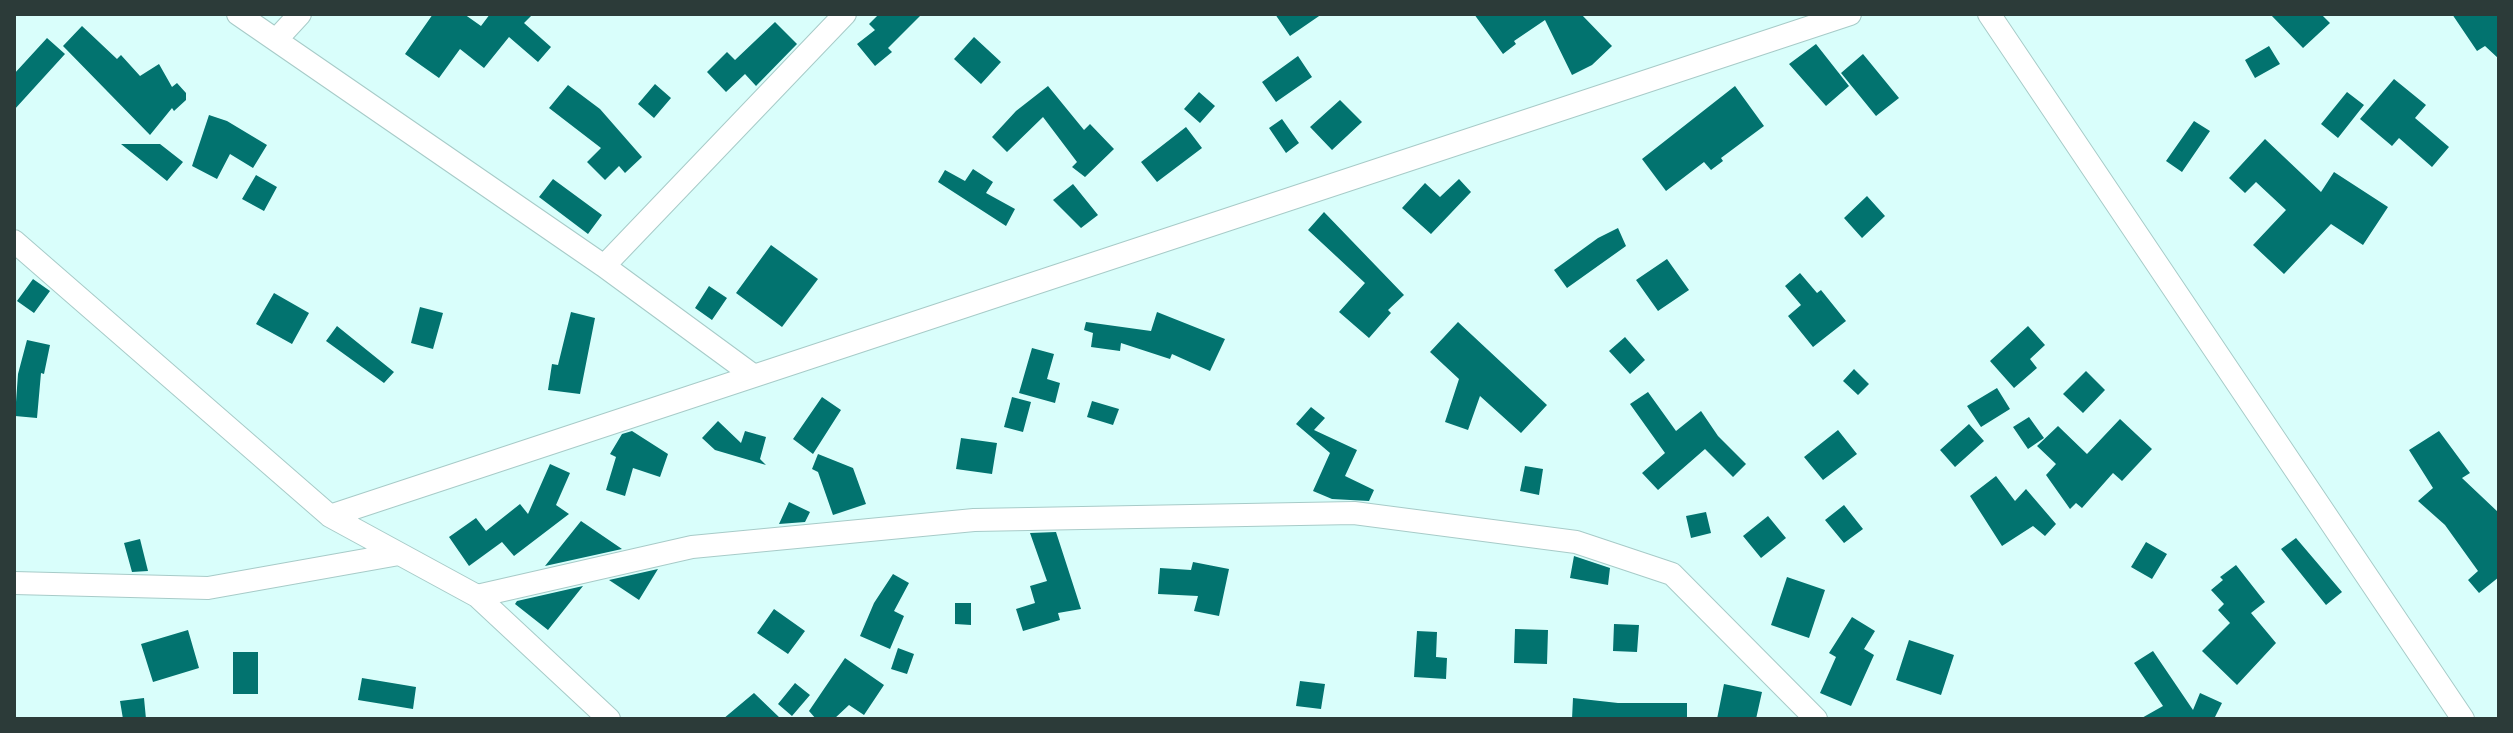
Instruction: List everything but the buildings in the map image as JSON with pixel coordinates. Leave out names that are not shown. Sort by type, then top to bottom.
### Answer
[{"type":"street","points":[[238,14],[604,266],[754,376]]},
{"type":"street","points":[[276,40],[300,14]]},
{"type":"street","points":[[604,266],[845,14]]},
{"type":"street","points":[[330,516],[1850,14]]},
{"type":"street","points":[[1989,14],[2463,719]]},
{"type":"street","points":[[14,241],[330,516],[477,596],[609,719]]},
{"type":"street","points":[[477,596],[692,547],[974,520],[1354,513],[1576,542],[1672,574],[1816,719]]},
{"type":"street","points":[[14,583],[208,588],[399,554]]}]
